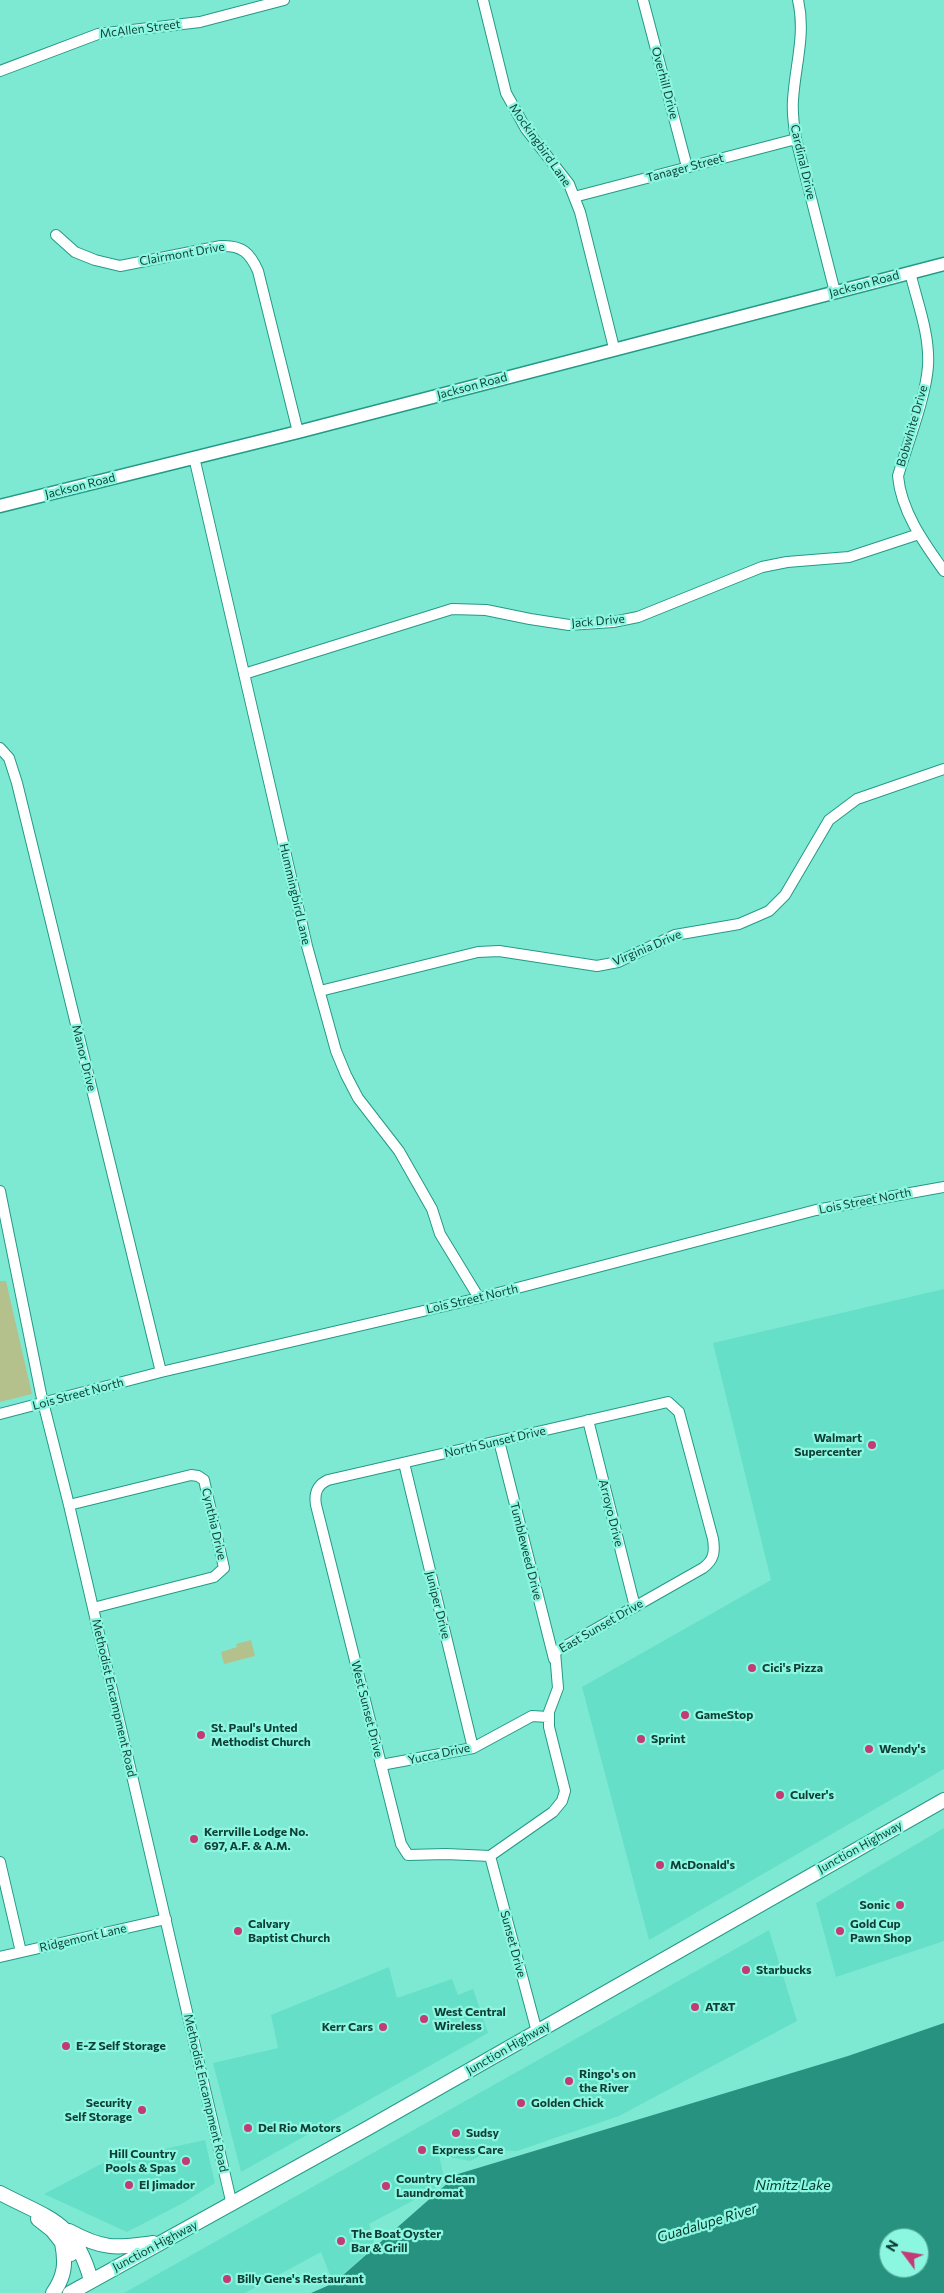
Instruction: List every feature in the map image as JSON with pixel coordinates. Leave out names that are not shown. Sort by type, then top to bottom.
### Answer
[{"type":"main road","name":"Junction Highway","points":[[70,2293],[232,2205],[944,1800]]},
{"type":"main road","points":[[0,2193],[28,2208],[40,2211],[86,2260],[92,2280]]},
{"type":"main road","points":[[63,2234],[108,2247],[164,2241]]},
{"type":"main road","points":[[53,2293],[61,2280],[65,2264],[63,2234]]},
{"type":"street","name":"McAllen Street","points":[[0,72],[98,34],[200,22],[284,0]]},
{"type":"street","name":"Mockingbird Lane","points":[[483,0],[506,93],[515,113],[540,149],[569,184],[580,212],[614,348]]},
{"type":"street","name":"Overhill Drive","points":[[643,0],[687,167]]},
{"type":"street","name":"Cardinal Drive","points":[[798,0],[802,28],[793,101],[796,139],[835,292]]},
{"type":"street","name":"Tanager Street","points":[[574,197],[796,139]]},
{"type":"street","name":"Clairmont Drive","points":[[56,235],[75,252],[103,263],[120,266],[221,246],[235,246],[246,251],[258,271],[298,432]]},
{"type":"street","name":"Jackson Road","points":[[0,506],[298,432],[614,348],[944,264]]},
{"type":"street","name":"Bobwhite Drive","points":[[910,272],[927,341],[928,365],[920,402],[898,476],[899,489],[919,534],[944,571]]},
{"type":"street","name":"Hummingbird Lane","points":[[194,457],[307,946],[336,1051],[358,1098],[399,1151],[432,1209],[440,1234],[478,1298]]},
{"type":"street","name":"Jack Drive","points":[[244,674],[452,609],[486,610],[569,625],[614,622],[638,618],[762,567],[787,562],[849,557],[919,534]]},
{"type":"street","name":"Manor Drive","points":[[0,748],[12,766],[17,783],[161,1372]]},
{"type":"street","name":"Virginia Drive","points":[[320,991],[478,952],[498,951],[597,966],[607,965],[618,962],[680,934],[750,921],[770,911],[785,895],[829,820],[844,807],[856,799],[944,769]]},
{"type":"street","name":"Lois Street North","points":[[0,1414],[161,1372],[478,1298],[816,1210],[944,1187]]},
{"type":"street","name":"Methodist Encampment Road","points":[[0,1191],[44,1403],[232,2205]]},
{"type":"street","name":"North Sunset Drive","points":[[322,1483],[668,1402]]},
{"type":"street","name":"East Sunset Drive","points":[[490,1856],[553,1812],[562,1801],[564,1786],[548,1717],[558,1688],[554,1662],[555,1652],[703,1568],[712,1558],[714,1552],[713,1539],[679,1412],[668,1402]]},
{"type":"street","name":"Arroyo Drive","points":[[588,1420],[635,1607]]},
{"type":"street","name":"Tumbleweed Drive","points":[[498,1441],[554,1662]]},
{"type":"street","name":"Juniper Drive","points":[[404,1463],[473,1748]]},
{"type":"street","name":"Cynthia Drive","points":[[69,1505],[190,1475],[198,1476],[204,1480],[224,1568],[220,1574],[214,1577],[92,1608]]},
{"type":"street","name":"West Sunset Drive","points":[[322,1483],[315,1494],[316,1505],[401,1844],[408,1855],[490,1856]]},
{"type":"street","name":"Yucca Drive","points":[[381,1766],[473,1748],[532,1716],[548,1717]]},
{"type":"street","name":"Sunset Drive","points":[[490,1856],[537,2032]]},
{"type":"street","points":[[0,1862],[21,1952]]},
{"type":"street","name":"Ridgemont Lane","points":[[0,1957],[166,1919]]},
{"type":"shaded area","points":[[0,1281],[6,1281],[32,1394],[0,1402]]},
{"type":"shaded area","points":[[944,1289],[944,1769],[649,1940],[582,1687],[771,1580],[713,1343]]},
{"type":"shaded area","points":[[251,1640],[255,1656],[224,1664],[221,1652],[237,1647],[236,1644]]},
{"type":"shaded area","points":[[944,1828],[944,1941],[836,1977],[816,1903]]},
{"type":"shaded area","points":[[769,1930],[797,2021],[619,2116],[517,2151],[492,2150],[470,2161],[439,2155],[444,2178],[432,2193],[414,2200],[369,2224],[375,2246],[333,2283],[321,2252],[245,2293],[124,2293]]},
{"type":"shaded area","points":[[389,1967],[397,1998],[452,1979],[458,1995],[473,1989],[488,2033],[241,2172],[213,2063],[278,2048],[271,2015]]},
{"type":"shaded area","points":[[205,2140],[215,2183],[183,2203],[127,2232],[44,2194],[105,2162]]},
{"type":"water","name":"Nimitz Lake","points":[[944,2023],[944,2293],[311,2293],[334,2283],[458,2174],[848,2056]]},
{"type":"place","name":"Walmart Supercenter","points":[[872,1445]]},
{"type":"place","name":"Cici's Pizza","points":[[752,1668]]},
{"type":"place","name":"GameStop","points":[[685,1715]]},
{"type":"place","name":"St. Paul's Unted Methodist Church","points":[[201,1735]]},
{"type":"place","name":"Sprint","points":[[641,1739]]},
{"type":"place","name":"Wendy's","points":[[869,1749]]},
{"type":"place","name":"Culver's","points":[[780,1795]]},
{"type":"place","name":"Kerrville Lodge No. 697, A.F. & A.M.","points":[[194,1839]]},
{"type":"place","name":"McDonald's","points":[[660,1865]]},
{"type":"place","name":"Sonic","points":[[900,1905]]},
{"type":"place","name":"Calvary Baptist Church","points":[[238,1931]]},
{"type":"place","name":"Gold Cup Pawn Shop","points":[[840,1931]]},
{"type":"place","name":"Starbucks","points":[[746,1970]]},
{"type":"place","name":"AT&T","points":[[695,2007]]},
{"type":"place","name":"West Central Wireless","points":[[424,2019]]},
{"type":"place","name":"Kerr Cars","points":[[383,2027]]},
{"type":"place","name":"E-Z Self Storage","points":[[66,2046]]},
{"type":"place","name":"Ringo's on the River","points":[[569,2081]]},
{"type":"place","name":"Golden Chick","points":[[521,2103]]},
{"type":"place","name":"Security Self Storage","points":[[142,2110]]},
{"type":"place","name":"Del Rio Motors","points":[[248,2128]]},
{"type":"place","name":"Sudsy","points":[[456,2133]]},
{"type":"place","name":"Express Care","points":[[422,2150]]},
{"type":"place","name":"Hill Country Pools & Spas","points":[[186,2161]]},
{"type":"place","name":"El Jimador","points":[[129,2185]]},
{"type":"place","name":"Country Clean Laundromat","points":[[386,2186]]},
{"type":"place","name":"The Boat Oyster Bar & Grill","points":[[341,2241]]},
{"type":"place","name":"Billy Gene's Restaurant","points":[[227,2279]]},
{"type":"water label","name":"Guadalupe River","points":[[707,2223]]}]
